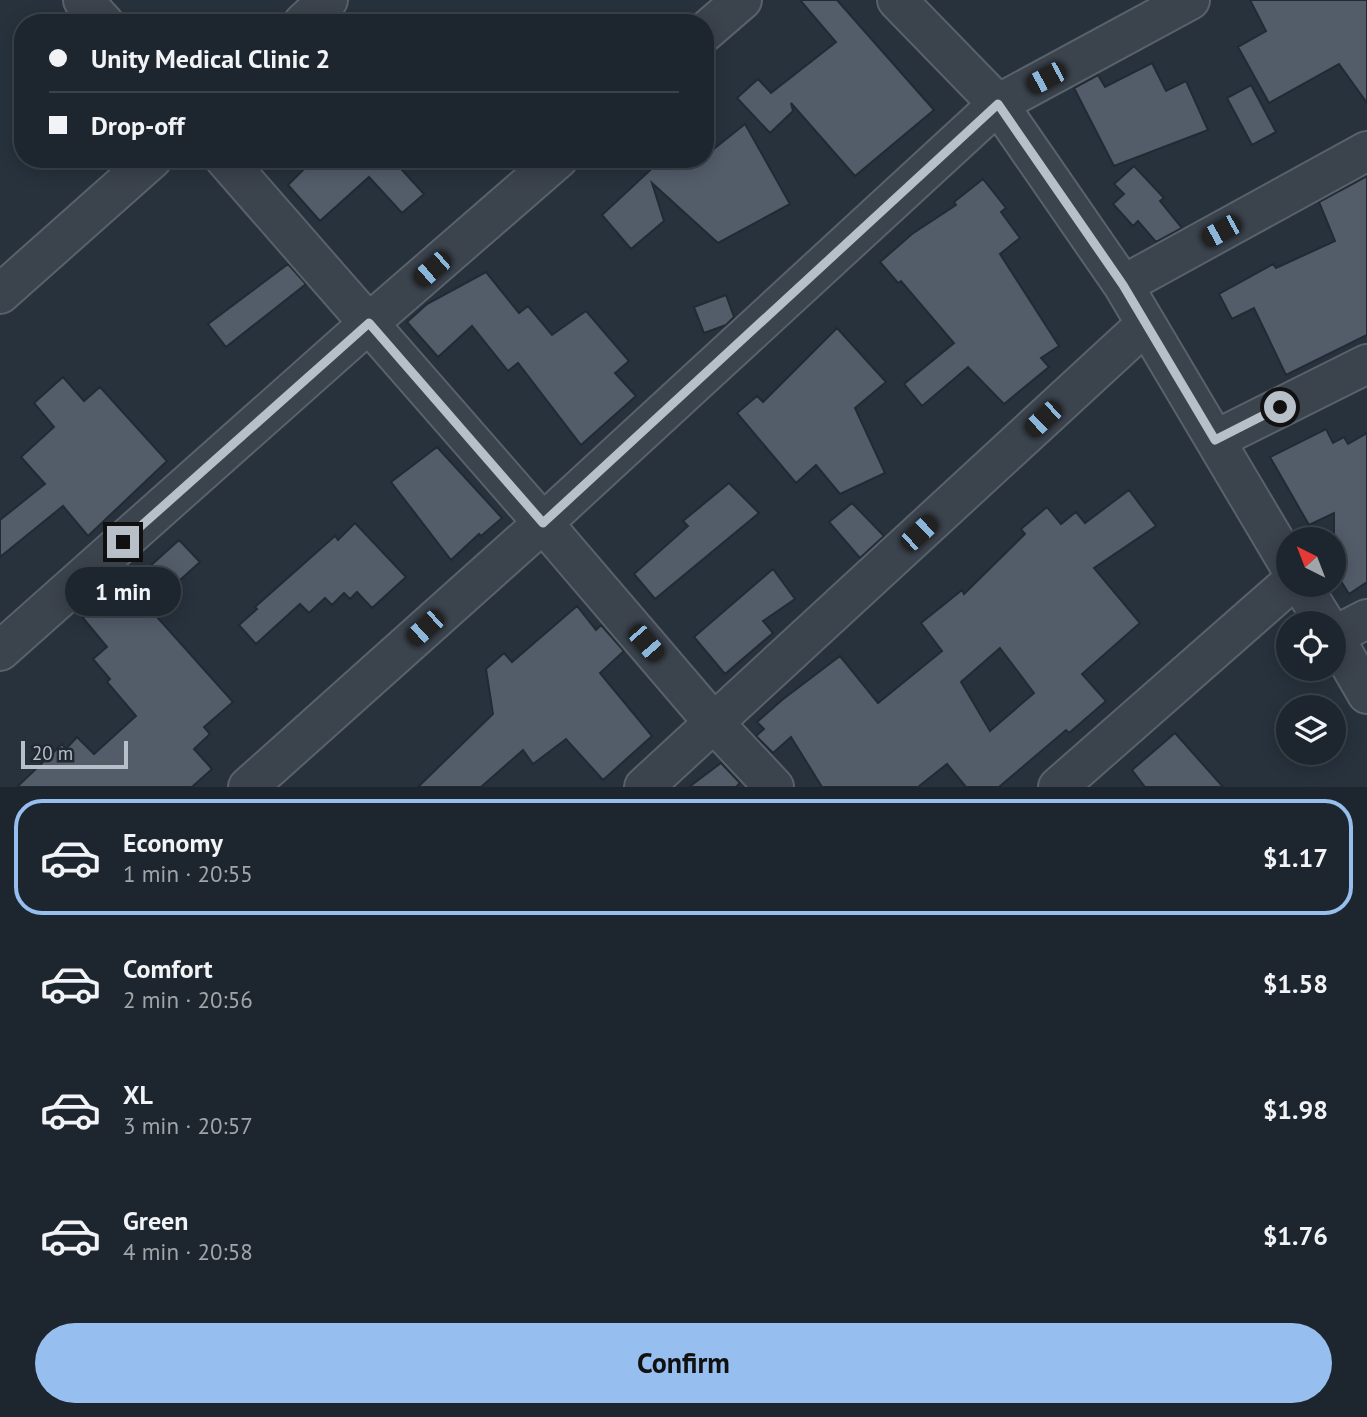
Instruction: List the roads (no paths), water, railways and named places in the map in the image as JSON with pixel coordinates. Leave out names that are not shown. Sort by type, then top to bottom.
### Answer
[{"type":"street","points":[[83,0],[96,14]]},
{"type":"street","points":[[313,14],[328,0]]},
{"type":"street","points":[[714,24],[742,0]]},
{"type":"street","points":[[897,0],[998,104],[1123,285],[1276,543]]},
{"type":"street","points":[[248,787],[543,523],[998,104],[1191,0]]},
{"type":"street","points":[[1123,285],[1367,151]]},
{"type":"street","points":[[0,294],[142,168]]},
{"type":"street","points":[[233,168],[714,723],[774,787]]},
{"type":"street","points":[[0,651],[548,168]]},
{"type":"street","points":[[644,787],[1146,324]]},
{"type":"street","points":[[1215,440],[1367,364]]},
{"type":"street","points":[[1058,787],[1276,595]]},
{"type":"street","points":[[1346,630],[1367,619]]},
{"type":"street","points":[[1346,658],[1367,694]]}]
